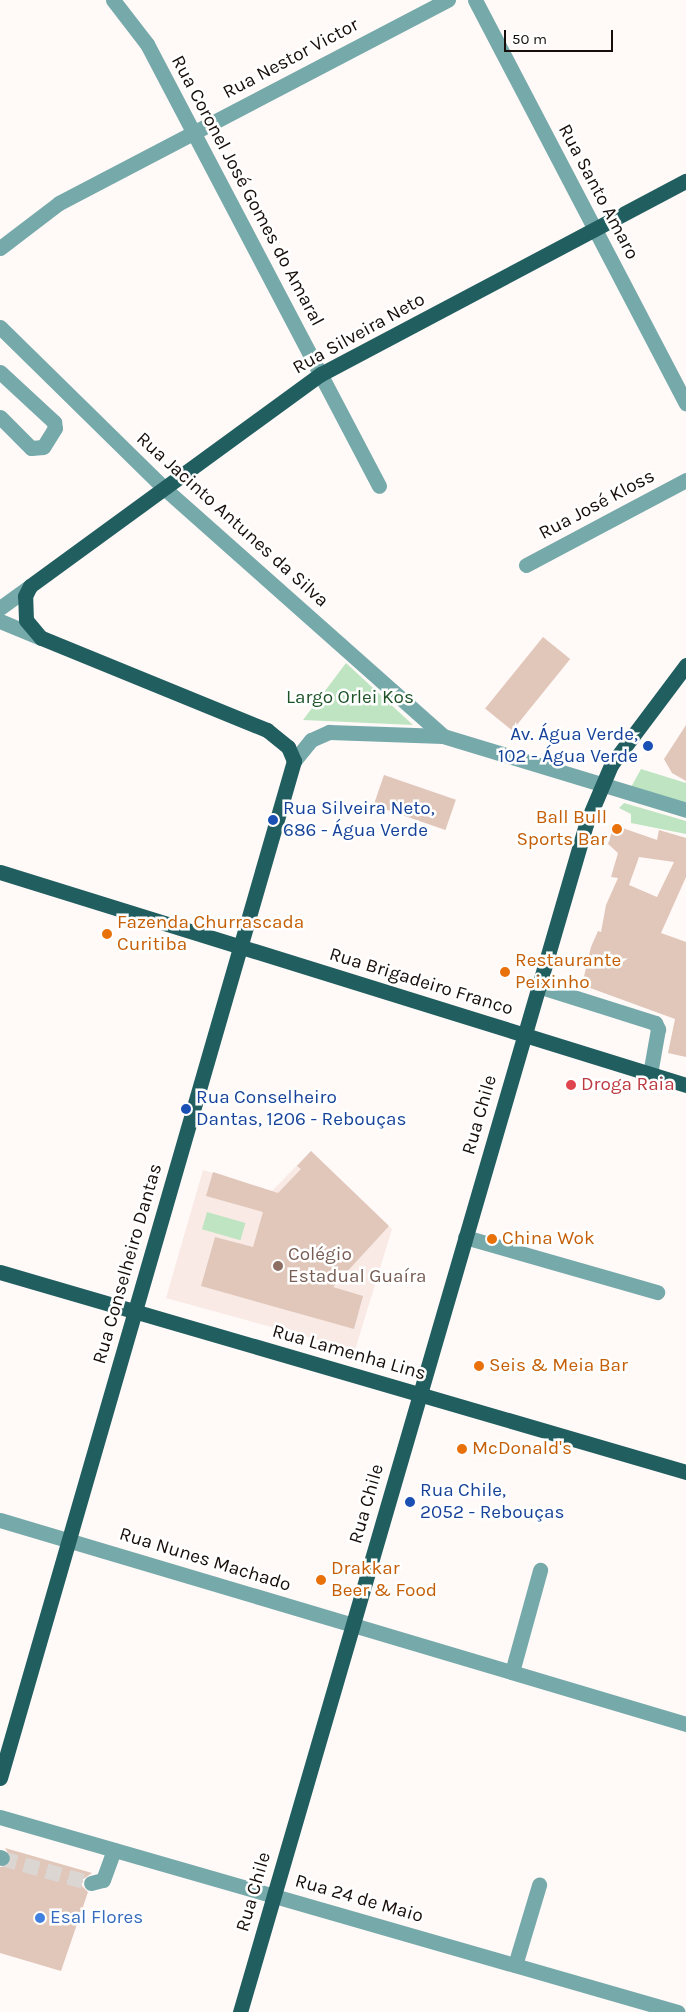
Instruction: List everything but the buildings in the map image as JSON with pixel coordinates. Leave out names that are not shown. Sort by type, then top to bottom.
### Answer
[{"type":"main road","name":"Rua Silveira Neto","points":[[30,586],[321,374],[686,181]]},
{"type":"main road","points":[[30,586],[24,608],[32,630],[41,638],[268,730],[288,747],[294,761]]},
{"type":"main road","name":"Rua Chile","points":[[240,2012],[586,824],[600,784],[618,755],[686,664]]},
{"type":"main road","name":"Rua Conselheiro Dantas","points":[[0,1778],[294,761]]},
{"type":"main road","name":"Rua Brigadeiro Franco","points":[[0,872],[686,1085]]},
{"type":"main road","name":"Rua Lamenha Lins","points":[[0,1272],[686,1472]]},
{"type":"street","name":"Rua Coronel José Gomes do Amaral","points":[[113,0],[147,44],[379,486]]},
{"type":"street","name":"Rua Nestor Victor","points":[[0,248],[59,203],[448,0]]},
{"type":"street","name":"Rua Santo Amaro","points":[[475,0],[686,403]]},
{"type":"street","name":"Rua Jacinto Antunes da Silva","points":[[0,327],[164,488],[444,736]]},
{"type":"street","points":[[0,372],[54,422],[55,428],[43,447],[31,448],[0,417]]},
{"type":"street","name":"Rua José Kloss","points":[[526,565],[686,480]]},
{"type":"street","name":"Rua Silveira Neto","points":[[0,608],[30,586]]},
{"type":"street","points":[[0,622],[41,638]]},
{"type":"street","points":[[294,761],[311,740],[329,732],[444,736],[686,810]]},
{"type":"street","points":[[538,986],[655,1023],[658,1029],[650,1074]]},
{"type":"street","points":[[465,1237],[657,1292]]},
{"type":"street","name":"Rua Nunes Machado","points":[[0,1520],[686,1724]]},
{"type":"street","points":[[512,1672],[540,1570]]},
{"type":"street","name":"Rua 24 de Maio","points":[[0,1817],[678,2012]]},
{"type":"street","points":[[91,1883],[104,1880],[114,1850]]},
{"type":"street","points":[[515,1965],[539,1885]]},
{"type":"shaded area","name":"Colégio Estadual Guaíra","points":[[311,1151],[392,1229],[355,1350],[166,1298],[203,1170],[272,1191]]},
{"type":"green space","name":"Largo Orlei Kos","points":[[346,663],[413,725],[303,720]]},
{"type":"green space","points":[[641,769],[686,783],[686,815],[625,798]]},
{"type":"green space","points":[[624,803],[686,821],[686,834],[631,823],[631,814],[619,808]]},
{"type":"green space","points":[[207,1212],[245,1223],[240,1240],[202,1229]]},
{"type":"tunnel","points":[[2,1858],[91,1883]]},
{"type":"place","name":"Av. Água Verde, 102 - Água Verde","points":[[648,746]]},
{"type":"place","name":"Rua Silveira Neto, 686 - Água Verde","points":[[273,820]]},
{"type":"place","name":"Ball Bull Sports Bar","points":[[617,829]]},
{"type":"place","name":"Fazenda Churrascada Curitiba","points":[[107,934]]},
{"type":"place","name":"Restaurante Peixinho","points":[[505,972]]},
{"type":"place","name":"Droga Raia","points":[[571,1085]]},
{"type":"place","name":"Rua Conselheiro Dantas, 1206 - Rebouças","points":[[186,1109]]},
{"type":"place","name":"China Wok","points":[[492,1239]]},
{"type":"place","name":"Colégio Estadual Guaíra","points":[[278,1266]]},
{"type":"place","name":"Seis & Meia Bar","points":[[479,1366]]},
{"type":"place","name":"McDonald's","points":[[462,1449]]},
{"type":"place","name":"Rua Chile, 2052 - Rebouças","points":[[410,1502]]},
{"type":"place","name":"Drakkar Beer & Food","points":[[321,1580]]},
{"type":"place","name":"Esal Flores","points":[[40,1918]]}]
